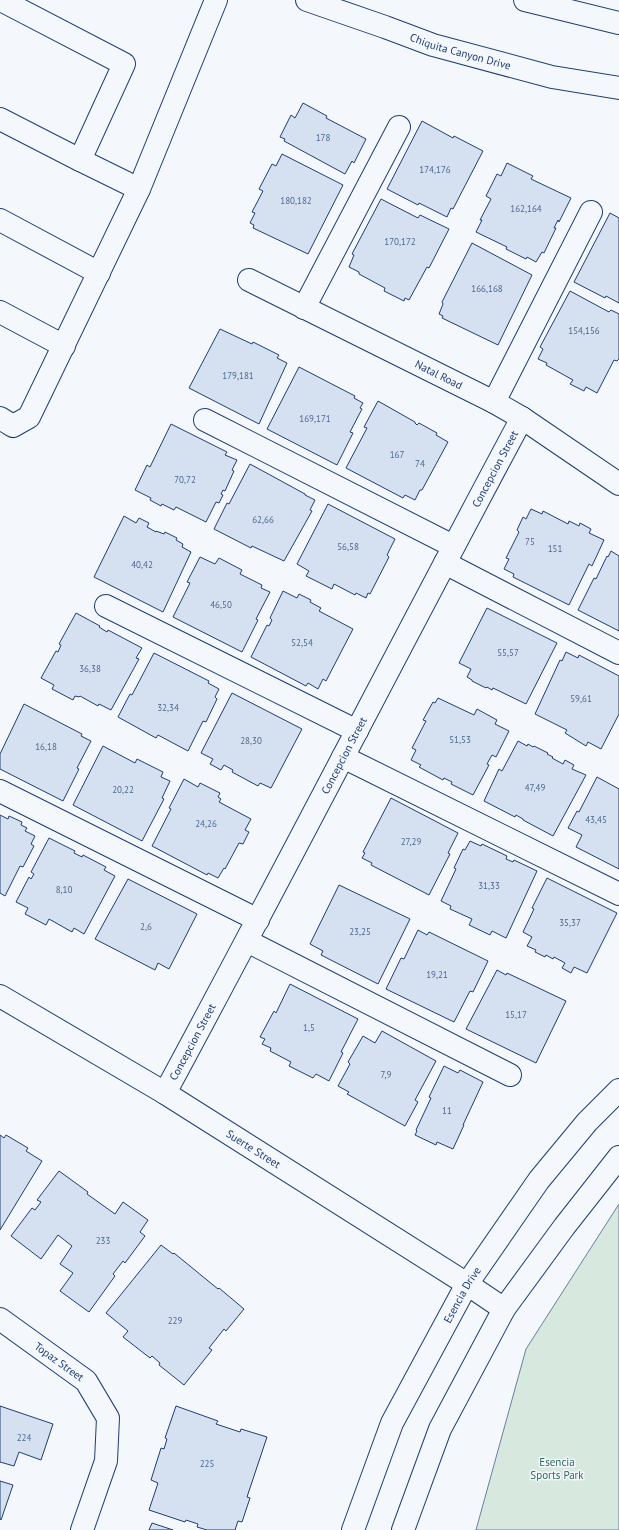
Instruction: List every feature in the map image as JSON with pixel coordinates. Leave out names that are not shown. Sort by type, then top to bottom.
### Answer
[{"type":"street","points":[[1,0],[124,64],[80,160]]},
{"type":"street","points":[[0,418],[13,426],[29,418],[139,189],[216,0]]},
{"type":"street","name":"Chiquita Canyon Drive","points":[[307,0],[432,45],[552,76],[619,88]]},
{"type":"street","points":[[525,0],[619,24]]},
{"type":"street","points":[[0,120],[139,189]]},
{"type":"street","points":[[304,308],[399,127]]},
{"type":"street","points":[[494,402],[591,212]]},
{"type":"street","points":[[0,220],[99,273]]},
{"type":"street","name":"Natal Road","points":[[249,280],[494,402],[522,418],[619,484]]},
{"type":"street","points":[[0,312],[64,346]]},
{"type":"street","name":"Concepcion Street","points":[[165,1093],[247,941],[449,554],[522,418]]},
{"type":"street","points":[[205,420],[449,554],[619,653]]},
{"type":"street","points":[[106,606],[357,731]]},
{"type":"street","points":[[343,757],[619,894]]},
{"type":"street","points":[[0,791],[258,920]]},
{"type":"street","points":[[247,941],[510,1075]]},
{"type":"street","name":"Suerte Street","points":[[0,996],[165,1093],[467,1284],[504,1309]]},
{"type":"street","name":"Esencia Drive","points":[[353,1530],[392,1423],[467,1284],[539,1180],[587,1122],[619,1090]]},
{"type":"street","points":[[403,1530],[440,1430],[504,1309],[564,1227],[619,1157]]},
{"type":"street","name":"Topaz Street","points":[[0,1319],[86,1381],[108,1418],[106,1461],[82,1530]]},
{"type":"green space","name":"Esencia Sports Park","points":[[619,1204],[619,1530],[476,1530],[526,1349]]},
{"type":"building","points":[[303,103],[327,116],[326,118],[366,139],[354,163],[352,161],[345,174],[284,141],[285,139],[280,137],[291,115],[295,118]]},
{"type":"building","points":[[422,121],[453,138],[454,136],[483,151],[453,209],[451,208],[447,217],[419,203],[418,205],[387,189]]},
{"type":"building","points":[[282,154],[343,185],[308,254],[253,228],[254,225],[250,223],[255,213],[252,212],[263,191],[259,189],[272,164],[276,166]]},
{"type":"building","points":[[507,163],[533,176],[531,179],[571,198],[559,222],[558,220],[554,228],[556,228],[544,253],[542,252],[536,262],[527,257],[526,259],[506,249],[507,247],[476,232],[482,220],[480,220],[491,199],[486,196],[497,174],[501,176]]},
{"type":"building","points":[[381,199],[418,218],[420,215],[449,229],[429,268],[427,267],[409,300],[405,298],[404,301],[384,291],[385,288],[349,267],[354,255],[352,254]]},
{"type":"building","points":[[610,213],[619,218],[619,303],[606,296],[605,298],[574,282]]},
{"type":"building","points":[[472,243],[532,275],[498,345],[442,318],[443,316],[439,314],[443,304],[442,302]]},
{"type":"building","points":[[570,291],[609,312],[611,310],[619,314],[619,359],[617,361],[614,360],[597,393],[586,387],[584,391],[570,384],[573,380],[546,365],[547,363],[538,359],[543,349],[540,347]]},
{"type":"building","points":[[220,329],[252,344],[253,342],[279,355],[277,358],[287,363],[259,424],[189,388]]},
{"type":"building","points":[[299,367],[355,396],[354,398],[363,403],[360,408],[362,409],[350,432],[353,433],[337,465],[267,429]]},
{"type":"building","points":[[378,401],[415,422],[417,425],[419,423],[437,433],[436,435],[448,442],[415,500],[405,495],[403,498],[346,468],[367,428],[364,427]]},
{"type":"building","points":[[171,424],[227,452],[225,455],[237,460],[225,491],[223,490],[221,494],[223,495],[219,503],[216,502],[206,522],[176,507],[174,510],[162,504],[161,506],[150,500],[151,498],[135,490],[147,465],[150,467]]},
{"type":"building","points":[[250,464],[315,500],[310,510],[312,511],[284,561],[252,546],[251,548],[214,529],[227,503],[229,504]]},
{"type":"building","points":[[328,504],[395,539],[387,555],[389,557],[370,594],[368,593],[366,598],[356,593],[355,595],[334,584],[332,589],[306,576],[309,571],[297,564]]},
{"type":"building","points":[[531,509],[542,514],[543,511],[568,524],[569,521],[579,526],[580,523],[591,529],[589,533],[604,540],[592,566],[589,564],[569,605],[513,577],[514,574],[504,569],[509,559],[506,558],[519,532],[517,530],[523,517],[526,519]]},
{"type":"building","points":[[124,516],[136,523],[139,518],[149,523],[147,527],[156,532],[164,534],[165,532],[177,538],[176,540],[183,544],[182,547],[191,552],[163,612],[94,577]]},
{"type":"building","points":[[611,551],[619,556],[619,631],[578,610],[594,578],[596,579]]},
{"type":"building","points":[[200,557],[215,564],[219,558],[242,570],[240,574],[262,585],[261,588],[270,592],[256,619],[258,620],[242,652],[173,617],[190,583],[187,582]]},
{"type":"building","points":[[283,591],[297,598],[299,594],[311,600],[310,602],[321,608],[319,611],[353,629],[326,681],[323,679],[318,689],[308,683],[306,686],[251,657],[267,625],[269,626],[272,620],[270,618]]},
{"type":"building","points":[[487,608],[557,643],[526,704],[493,688],[492,690],[487,687],[486,688],[472,681],[467,677],[471,669],[459,663]]},
{"type":"building","points":[[76,613],[100,626],[99,627],[107,632],[108,630],[142,648],[136,658],[139,659],[111,710],[99,704],[98,706],[80,696],[75,696],[73,700],[52,689],[54,685],[41,678],[56,651],[58,652],[61,645],[59,644]]},
{"type":"building","points":[[566,652],[578,658],[579,655],[619,676],[619,714],[601,749],[588,742],[586,746],[565,733],[567,730],[535,714],[560,660],[562,661]]},
{"type":"building","points":[[154,653],[209,681],[208,683],[219,689],[215,697],[217,699],[206,722],[203,721],[188,751],[158,735],[156,738],[118,717],[130,694],[132,695]]},
{"type":"building","points":[[232,693],[302,729],[271,788],[260,783],[258,786],[232,772],[233,770],[224,765],[221,770],[210,764],[213,759],[201,753]]},
{"type":"building","points":[[438,698],[474,715],[477,709],[497,720],[495,724],[509,731],[496,757],[492,755],[487,764],[489,765],[473,795],[451,784],[452,782],[444,778],[443,780],[419,767],[421,765],[411,760],[416,750],[412,748],[426,721],[423,720],[433,702],[435,703]]},
{"type":"building","points":[[24,704],[82,734],[81,736],[91,741],[77,768],[79,769],[63,801],[0,769],[0,754]]},
{"type":"building","points":[[518,741],[527,746],[528,744],[533,747],[534,746],[548,753],[547,754],[553,757],[552,758],[563,764],[565,760],[574,765],[572,769],[586,775],[553,836],[516,815],[515,817],[484,801],[499,769],[502,771]]},
{"type":"building","points":[[103,746],[135,763],[137,759],[163,772],[161,777],[170,781],[162,798],[164,799],[142,841],[73,805]]},
{"type":"building","points":[[597,777],[619,789],[619,869],[576,847],[582,835],[568,828],[577,811],[579,812]]},
{"type":"building","points":[[184,779],[198,787],[200,783],[220,793],[218,797],[221,799],[219,802],[251,819],[245,830],[249,832],[243,844],[239,843],[225,869],[224,868],[218,878],[208,873],[207,875],[152,846]]},
{"type":"building","points":[[391,798],[458,833],[448,853],[450,854],[429,895],[371,865],[372,863],[362,858],[365,853],[363,852]]},
{"type":"building","points":[[0,815],[8,819],[9,816],[22,822],[21,825],[27,828],[25,831],[35,836],[31,844],[34,846],[23,867],[20,866],[5,896],[0,893]]},
{"type":"building","points":[[49,838],[75,851],[74,853],[82,857],[83,855],[106,867],[104,870],[115,876],[84,934],[74,928],[72,932],[49,919],[46,925],[25,914],[28,908],[16,902],[29,877],[31,879],[34,874],[31,872]]},
{"type":"building","points":[[470,841],[481,846],[482,844],[507,856],[506,859],[513,862],[514,860],[537,871],[506,938],[492,931],[490,935],[469,925],[472,919],[450,909],[451,906],[441,901],[456,869],[454,868],[463,849],[465,850]]},
{"type":"building","points":[[547,878],[617,913],[587,973],[574,967],[571,973],[562,968],[565,963],[554,957],[553,959],[546,955],[545,957],[535,952],[536,950],[527,946],[532,937],[523,932],[534,909],[532,908]]},
{"type":"building","points":[[128,879],[197,914],[169,969],[158,963],[155,970],[95,939]]},
{"type":"building","points":[[339,885],[410,919],[378,984],[321,955],[323,951],[310,944]]},
{"type":"building","points":[[418,930],[427,935],[429,932],[488,961],[473,992],[470,991],[454,1022],[386,989],[401,958],[404,959]]},
{"type":"building","points":[[497,970],[506,975],[507,973],[566,1001],[536,1063],[466,1029]]},
{"type":"building","points":[[290,984],[358,1019],[341,1052],[343,1053],[329,1081],[316,1074],[313,1078],[289,1066],[291,1062],[270,1051],[271,1048],[262,1044],[265,1039],[260,1037],[274,1011],[276,1013]]},
{"type":"building","points":[[382,1031],[436,1061],[415,1100],[418,1102],[405,1126],[347,1094],[349,1092],[338,1086],[350,1064],[348,1062],[363,1036],[375,1043]]},
{"type":"building","points":[[444,1066],[458,1073],[460,1070],[483,1082],[453,1149],[437,1142],[436,1145],[415,1135],[431,1098],[429,1097]]},
{"type":"building","points":[[0,1135],[4,1138],[6,1135],[28,1148],[26,1151],[42,1161],[0,1230]]},
{"type":"building","points":[[59,1171],[115,1214],[123,1202],[148,1220],[140,1232],[145,1236],[125,1263],[123,1261],[113,1274],[115,1276],[89,1312],[60,1291],[73,1273],[60,1264],[72,1246],[58,1235],[41,1259],[11,1236],[32,1208],[35,1210],[41,1202],[37,1200]]},
{"type":"building","points":[[161,1245],[173,1254],[174,1253],[244,1309],[226,1331],[224,1329],[209,1348],[212,1350],[184,1385],[159,1365],[160,1363],[152,1356],[150,1358],[123,1337],[128,1331],[106,1313]]},
{"type":"building","points":[[0,1406],[53,1424],[41,1460],[19,1452],[14,1466],[0,1462]]},
{"type":"building","points":[[176,1406],[218,1421],[216,1424],[240,1432],[241,1429],[267,1437],[247,1497],[250,1498],[242,1522],[238,1521],[235,1530],[207,1530],[197,1527],[198,1524],[186,1520],[185,1522],[149,1510],[158,1483],[151,1480],[161,1448],[164,1449],[167,1439],[165,1438]]},
{"type":"building","points":[[0,1481],[13,1485],[1,1520],[0,1519]]},
{"type":"building","points":[[152,1523],[173,1530],[149,1530]]}]
